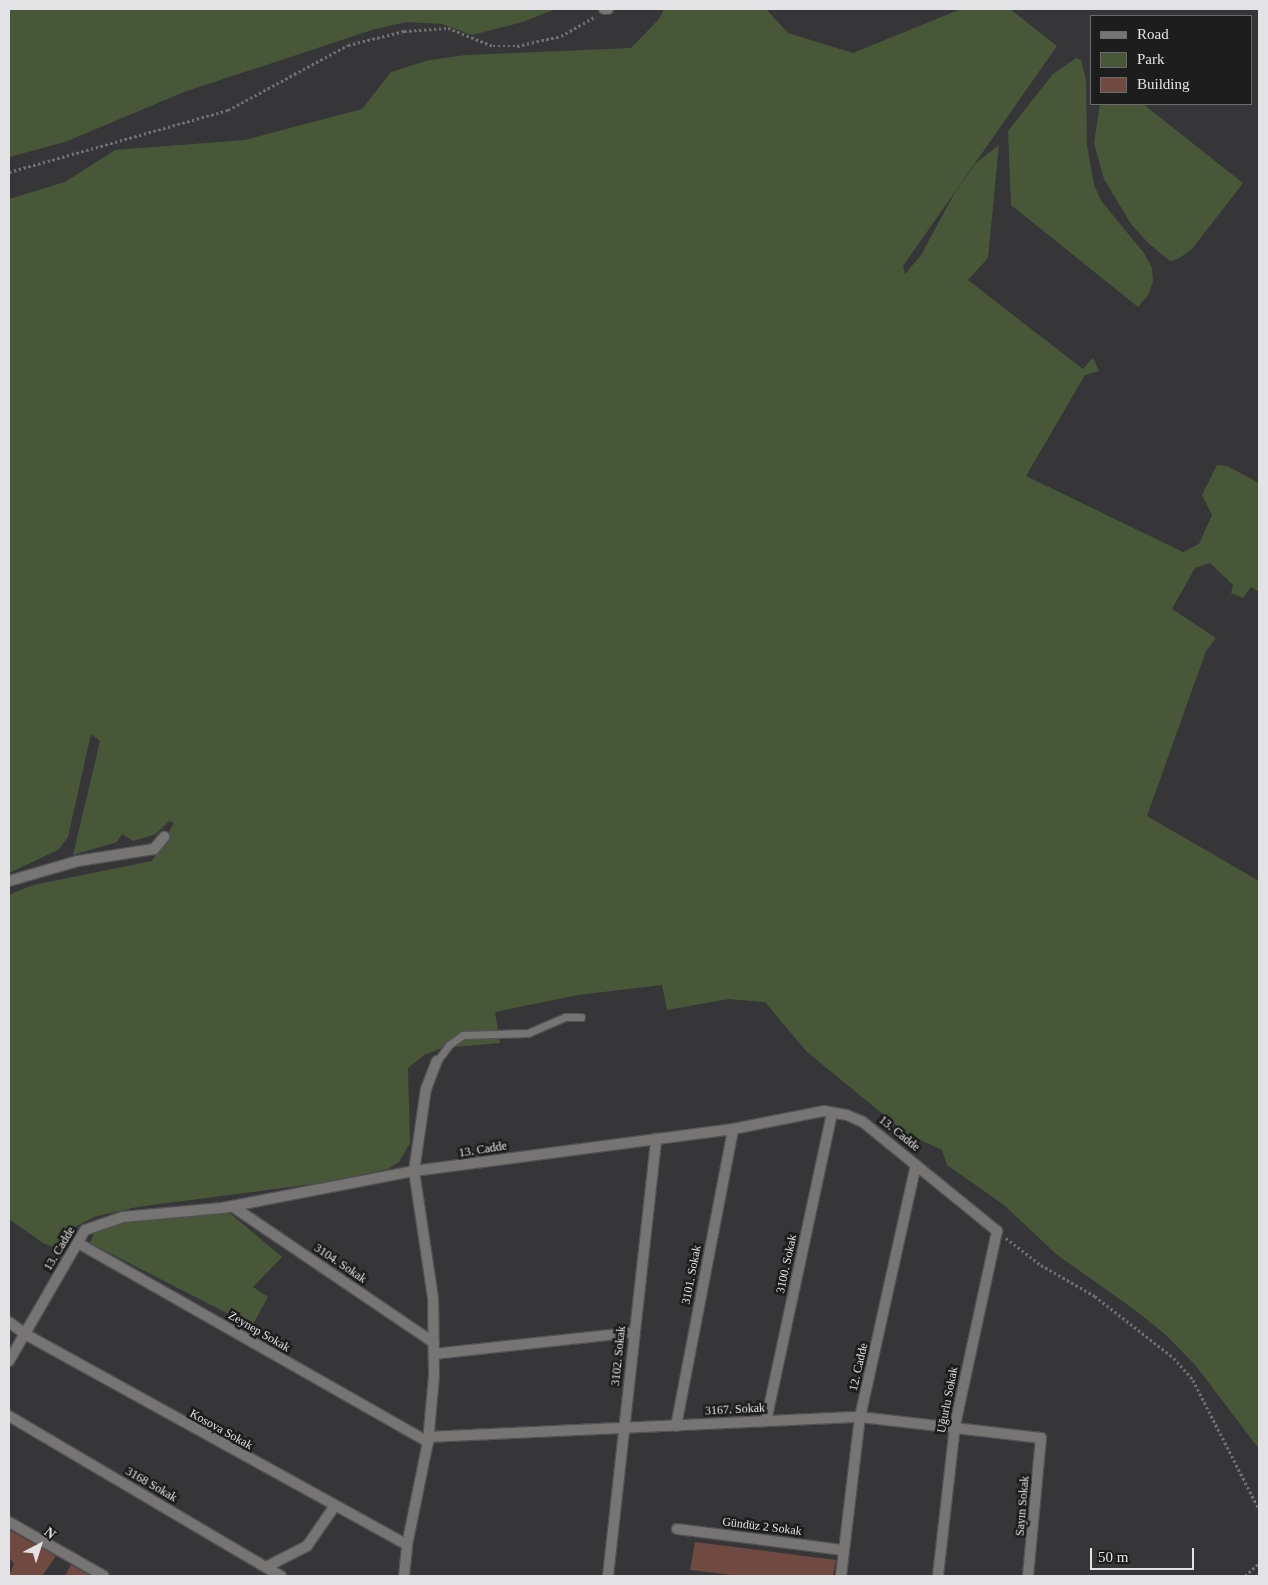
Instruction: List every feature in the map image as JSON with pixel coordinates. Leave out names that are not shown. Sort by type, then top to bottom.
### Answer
[{"type":"street","points":[[9,881],[78,860],[154,849],[164,837]]},
{"type":"street","points":[[404,1576],[406,1546],[428,1440],[434,1348],[433,1298],[414,1171],[426,1089],[437,1061]]},
{"type":"street","name":"13. Cadde","points":[[9,1361],[85,1230],[123,1217],[232,1206],[414,1171],[733,1129],[832,1112],[863,1122],[997,1231]]},
{"type":"street","name":"3100. Sokak","points":[[766,1422],[832,1112]]},
{"type":"street","name":"3101. Sokak","points":[[676,1426],[733,1129]]},
{"type":"street","name":"3102. Sokak","points":[[608,1576],[656,1139]]},
{"type":"street","name":"12. Cadde","points":[[841,1576],[860,1417],[916,1165]]},
{"type":"street","name":"3104. Sokak","points":[[232,1206],[434,1348]]},
{"type":"street","name":"Uğurlu Sokak","points":[[938,1576],[955,1426],[997,1231]]},
{"type":"street","name":"Zeynep Sokak","points":[[78,1243],[428,1440]]},
{"type":"street","name":"Kosova Sokak","points":[[9,1322],[24,1334],[406,1546]]},
{"type":"street","points":[[434,1348],[635,1332]]},
{"type":"street","name":"3168 Sokak","points":[[9,1416],[281,1576]]},
{"type":"street","name":"3167. Sokak","points":[[428,1440],[624,1428],[860,1417],[955,1426],[1041,1438]]},
{"type":"street","name":"Sayın Sokak","points":[[1028,1576],[1041,1438]]},
{"type":"street","points":[[266,1567],[307,1546],[334,1507]]},
{"type":"street","points":[[9,1522],[104,1576]]},
{"type":"street","name":"Gündüz 2 Sokak","points":[[677,1529],[844,1550]]},
{"type":"lane","points":[[437,1061],[450,1044],[464,1035],[528,1033],[565,1018],[581,1017]]},
{"type":"path","points":[[9,172],[228,110],[348,45],[404,31],[448,28],[493,46],[517,46],[561,36],[606,9]]},
{"type":"path","points":[[997,1231],[1041,1265],[1095,1296],[1174,1358],[1193,1380],[1259,1509]]},
{"type":"path","points":[[1245,1576],[1259,1563]]},
{"type":"green space","points":[[9,9],[555,9],[523,22],[472,35],[442,24],[407,22],[375,29],[184,92],[65,142],[9,157]]},
{"type":"green space","points":[[664,9],[766,9],[788,33],[853,53],[961,9],[1010,9],[1057,46],[903,266],[905,274],[921,255],[954,194],[976,163],[999,145],[988,258],[968,280],[1083,369],[1093,358],[1099,371],[1085,375],[1026,476],[1183,552],[1199,544],[1212,515],[1202,495],[1217,465],[1227,466],[1259,483],[1259,592],[1251,587],[1243,598],[1231,593],[1233,585],[1210,563],[1195,568],[1172,609],[1216,638],[1206,651],[1147,816],[1259,881],[1259,1449],[1196,1366],[1166,1335],[1135,1310],[1056,1254],[1004,1205],[947,1165],[942,1150],[907,1134],[806,1051],[765,1002],[729,999],[667,1010],[662,985],[578,995],[495,1012],[500,1043],[442,1048],[424,1055],[408,1068],[410,1143],[399,1162],[388,1169],[321,1183],[137,1207],[94,1217],[75,1227],[55,1248],[43,1243],[9,1219],[9,895],[33,885],[152,861],[174,823],[169,821],[156,834],[133,841],[122,834],[117,842],[73,855],[100,741],[91,734],[68,837],[58,850],[9,873],[9,199],[65,182],[115,150],[245,140],[362,109],[391,72],[429,60],[466,55],[631,48],[659,19]]},
{"type":"green space","points":[[1076,58],[1081,60],[1086,80],[1087,145],[1094,185],[1102,202],[1144,253],[1152,268],[1153,281],[1149,294],[1138,307],[1011,205],[1008,131],[1053,74]]},
{"type":"green space","points":[[1100,105],[1144,105],[1243,183],[1192,249],[1178,259],[1170,261],[1148,243],[1131,224],[1104,179],[1094,143]]},
{"type":"green space","points":[[225,1209],[282,1257],[253,1287],[268,1297],[252,1326],[90,1243],[94,1233],[125,1221]]},
{"type":"building","points":[[9,1530],[56,1556],[42,1576],[9,1576],[14,1564],[9,1557]]},
{"type":"building","points":[[695,1542],[836,1560],[833,1576],[740,1576],[690,1570]]},
{"type":"building","points":[[71,1565],[91,1576],[65,1576]]}]
